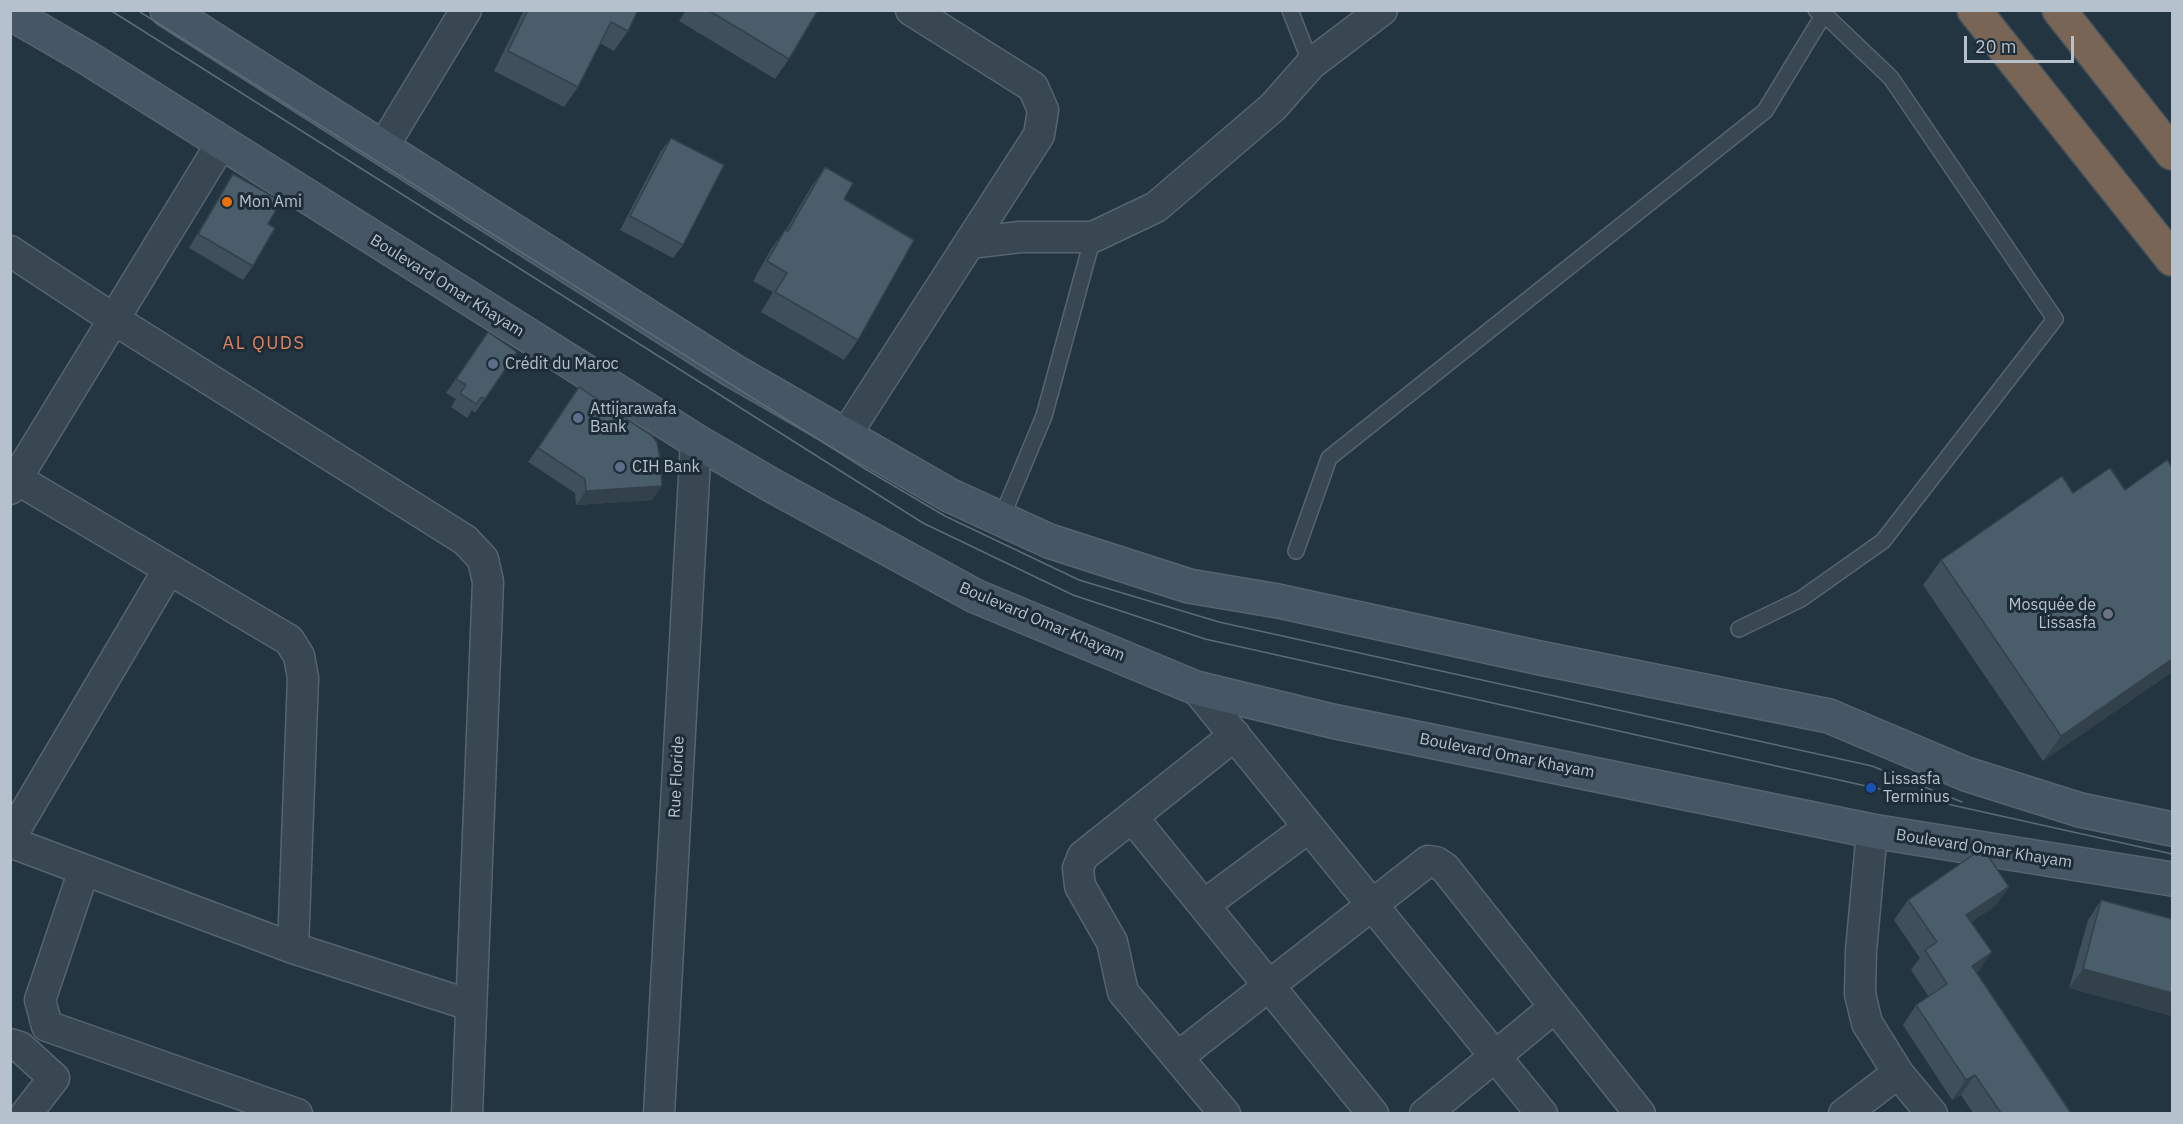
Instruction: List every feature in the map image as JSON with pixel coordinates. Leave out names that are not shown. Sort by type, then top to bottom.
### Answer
[{"type":"highway","points":[[1974,10],[2172,259]]},
{"type":"highway","points":[[2060,10],[2172,153]]},
{"type":"street","points":[[167,10],[732,370],[949,495],[1049,541],[1189,586],[1278,601],[1540,658],[1829,716],[1966,774],[2080,810],[2172,829]]},
{"type":"street","points":[[383,147],[466,10]]},
{"type":"street","points":[[845,436],[1039,135],[1042,110],[1033,87],[911,10]]},
{"type":"street","points":[[970,243],[1020,237],[1093,237],[1156,207],[1273,107],[1311,64],[1382,10]]},
{"type":"street","name":"Boulevard Omar Khayam","points":[[10,13],[86,57],[696,441],[975,596],[1196,688],[1332,721],[1872,831],[2172,879]]},
{"type":"street","points":[[221,144],[115,320],[13,481],[289,640],[299,656],[303,678],[294,948]]},
{"type":"street","points":[[10,251],[115,320],[465,540],[483,559],[488,582],[467,1113]]},
{"type":"street","name":"Rue Floride","points":[[659,1113],[696,441]]},
{"type":"street","points":[[169,569],[10,840],[294,948],[470,1005]]},
{"type":"street","points":[[1196,688],[1542,1113]]},
{"type":"street","points":[[1225,1113],[1123,992],[1112,942],[1080,886],[1078,868],[1083,856],[1234,735]]},
{"type":"street","points":[[1132,817],[1373,1113]]},
{"type":"street","points":[[1204,905],[1309,827]]},
{"type":"street","points":[[1872,831],[1861,951],[1860,994],[1867,1023],[1898,1073],[1932,1113]]},
{"type":"street","points":[[1178,1057],[1428,861],[1436,862],[1445,868],[1640,1113]]},
{"type":"street","points":[[84,870],[40,1000],[46,1026],[297,1113]]},
{"type":"street","points":[[1425,1113],[1555,1007]]},
{"type":"street","points":[[10,1044],[20,1047],[54,1078],[26,1113]]},
{"type":"street","points":[[1844,1113],[1898,1073]]},
{"type":"lane","points":[[1290,10],[1311,64]]},
{"type":"lane","points":[[1296,551],[1329,458],[1765,111],[1820,12],[1891,78],[2055,319],[1883,541],[1801,599],[1739,629]]},
{"type":"lane","points":[[1001,519],[1044,416],[1093,237]]},
{"type":"building","points":[[528,10],[638,10],[628,31],[611,22],[578,87],[508,51]]},
{"type":"building","points":[[708,10],[818,10],[789,59]]},
{"type":"building","points":[[671,138],[724,165],[683,245],[630,216]]},
{"type":"building","points":[[825,167],[853,183],[844,199],[914,240],[858,340],[775,292],[787,273],[767,261],[785,230],[788,231]]},
{"type":"building","points":[[233,174],[281,201],[268,224],[275,228],[253,266],[198,234]]},
{"type":"building","points":[[488,332],[517,352],[485,399],[482,397],[476,404],[460,393],[466,385],[456,379]]},
{"type":"building","points":[[579,387],[652,436],[657,442],[662,486],[586,491],[585,479],[538,448]]},
{"type":"building","points":[[2167,460],[2172,467],[2172,659],[2061,736],[1941,560],[2062,476],[2073,493],[2110,468],[2125,490]]},
{"type":"building","points":[[1983,848],[2009,887],[1966,915],[1992,952],[1972,966],[2071,1113],[2001,1113],[1975,1075],[1966,1080],[1916,1005],[1947,984],[1925,950],[1937,942],[1908,900]]},
{"type":"building","points":[[2101,900],[2172,919],[2172,993],[2083,969]]},
{"type":"tram line","points":[[110,10],[923,523],[1073,595],[1205,639],[2172,854]]},
{"type":"tram line","points":[[137,10],[867,470],[945,516],[1079,580],[1219,622],[1872,766],[1962,802]]},
{"type":"place","name":"Mon Ami","points":[[227,202]]},
{"type":"place","name":"Crédit du Maroc","points":[[493,364]]},
{"type":"place","name":"Attijarawafa Bank","points":[[578,418]]},
{"type":"place","name":"CIH Bank","points":[[620,467]]},
{"type":"place","name":"Mosquée de Lissasfa","points":[[2108,614]]},
{"type":"place","name":"Lissasfa Terminus","points":[[1871,788]]},
{"type":"district","name":"AL QUDS","points":[[264,344]]}]
